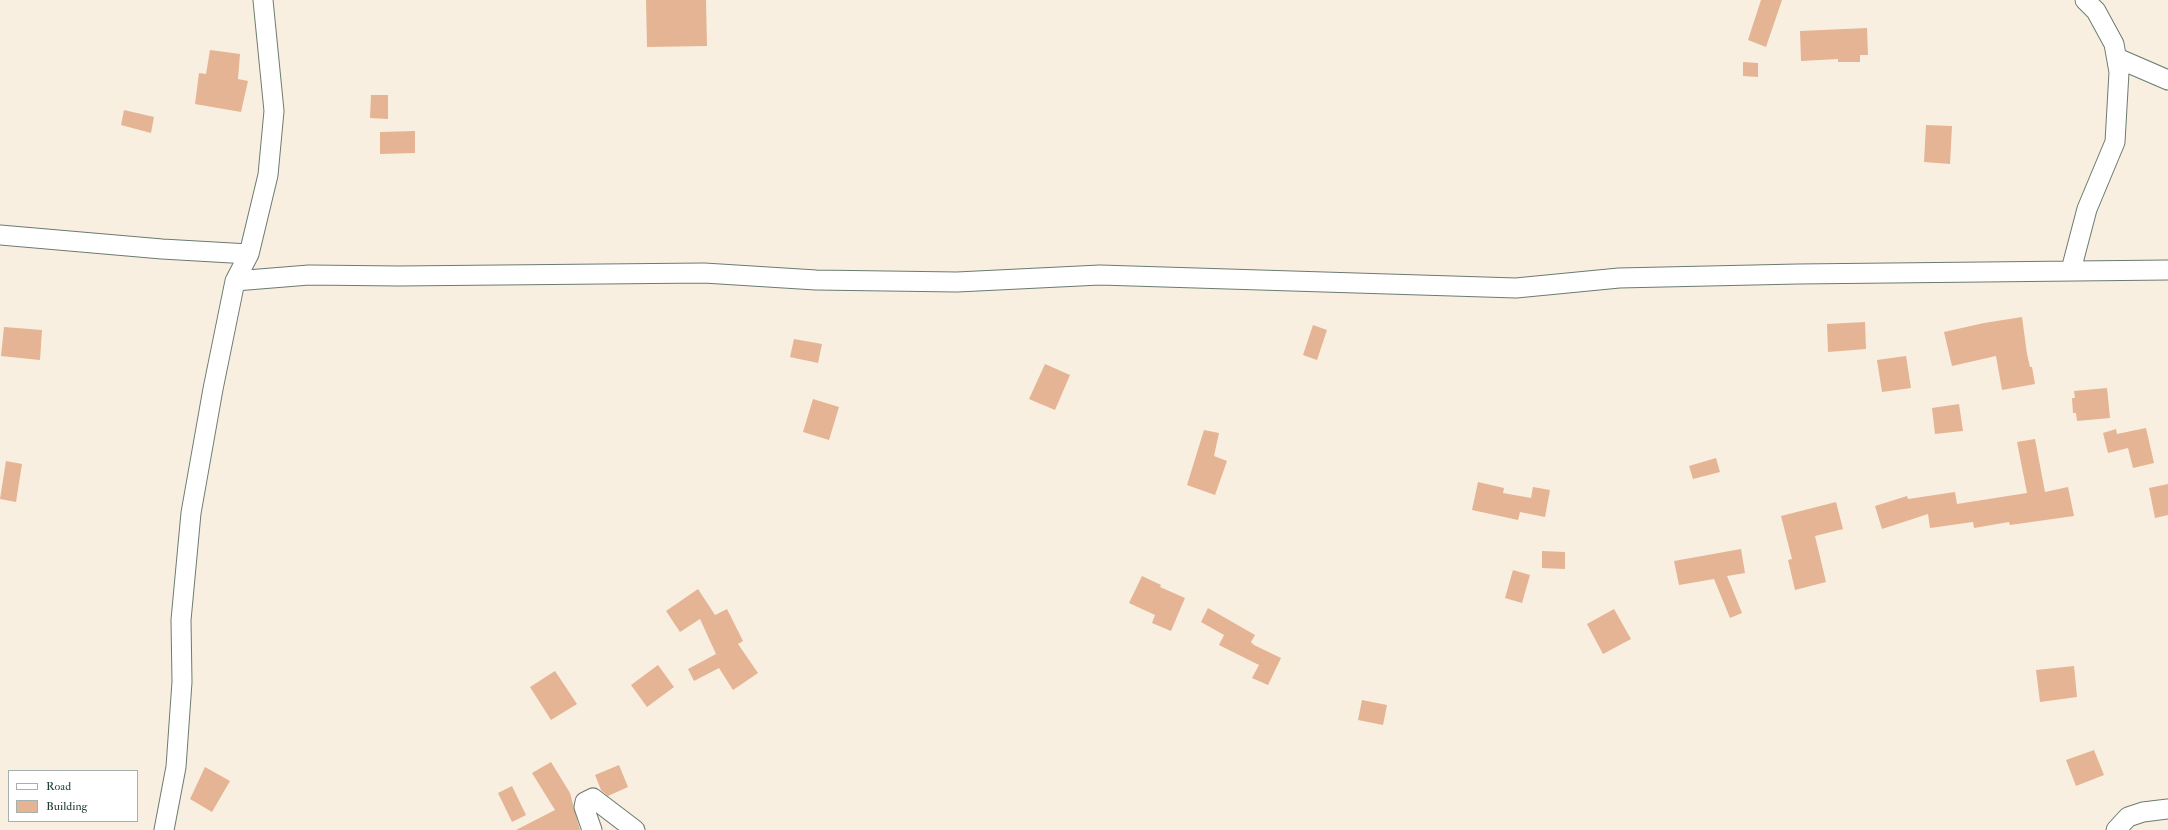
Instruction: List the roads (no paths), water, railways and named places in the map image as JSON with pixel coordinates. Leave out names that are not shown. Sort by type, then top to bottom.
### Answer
[{"type":"street","points":[[164,830],[176,759],[182,682],[181,620],[191,513],[213,389],[235,281],[249,254],[268,175],[274,111],[263,0]]},
{"type":"street","points":[[2072,270],[2087,209],[2115,142],[2119,72],[2114,44],[2096,11],[2085,0]]},
{"type":"street","points":[[2117,58],[2168,80]]},
{"type":"street","points":[[0,235],[162,249],[249,254]]},
{"type":"street","points":[[235,281],[309,275],[399,276],[704,273],[816,280],[957,282],[1100,275],[1516,288],[1619,278],[2072,270],[2168,270]]},
{"type":"street","points":[[592,830],[584,807],[585,802],[593,798],[635,830]]},
{"type":"street","points":[[2116,830],[2128,818],[2143,812],[2168,809]]}]
